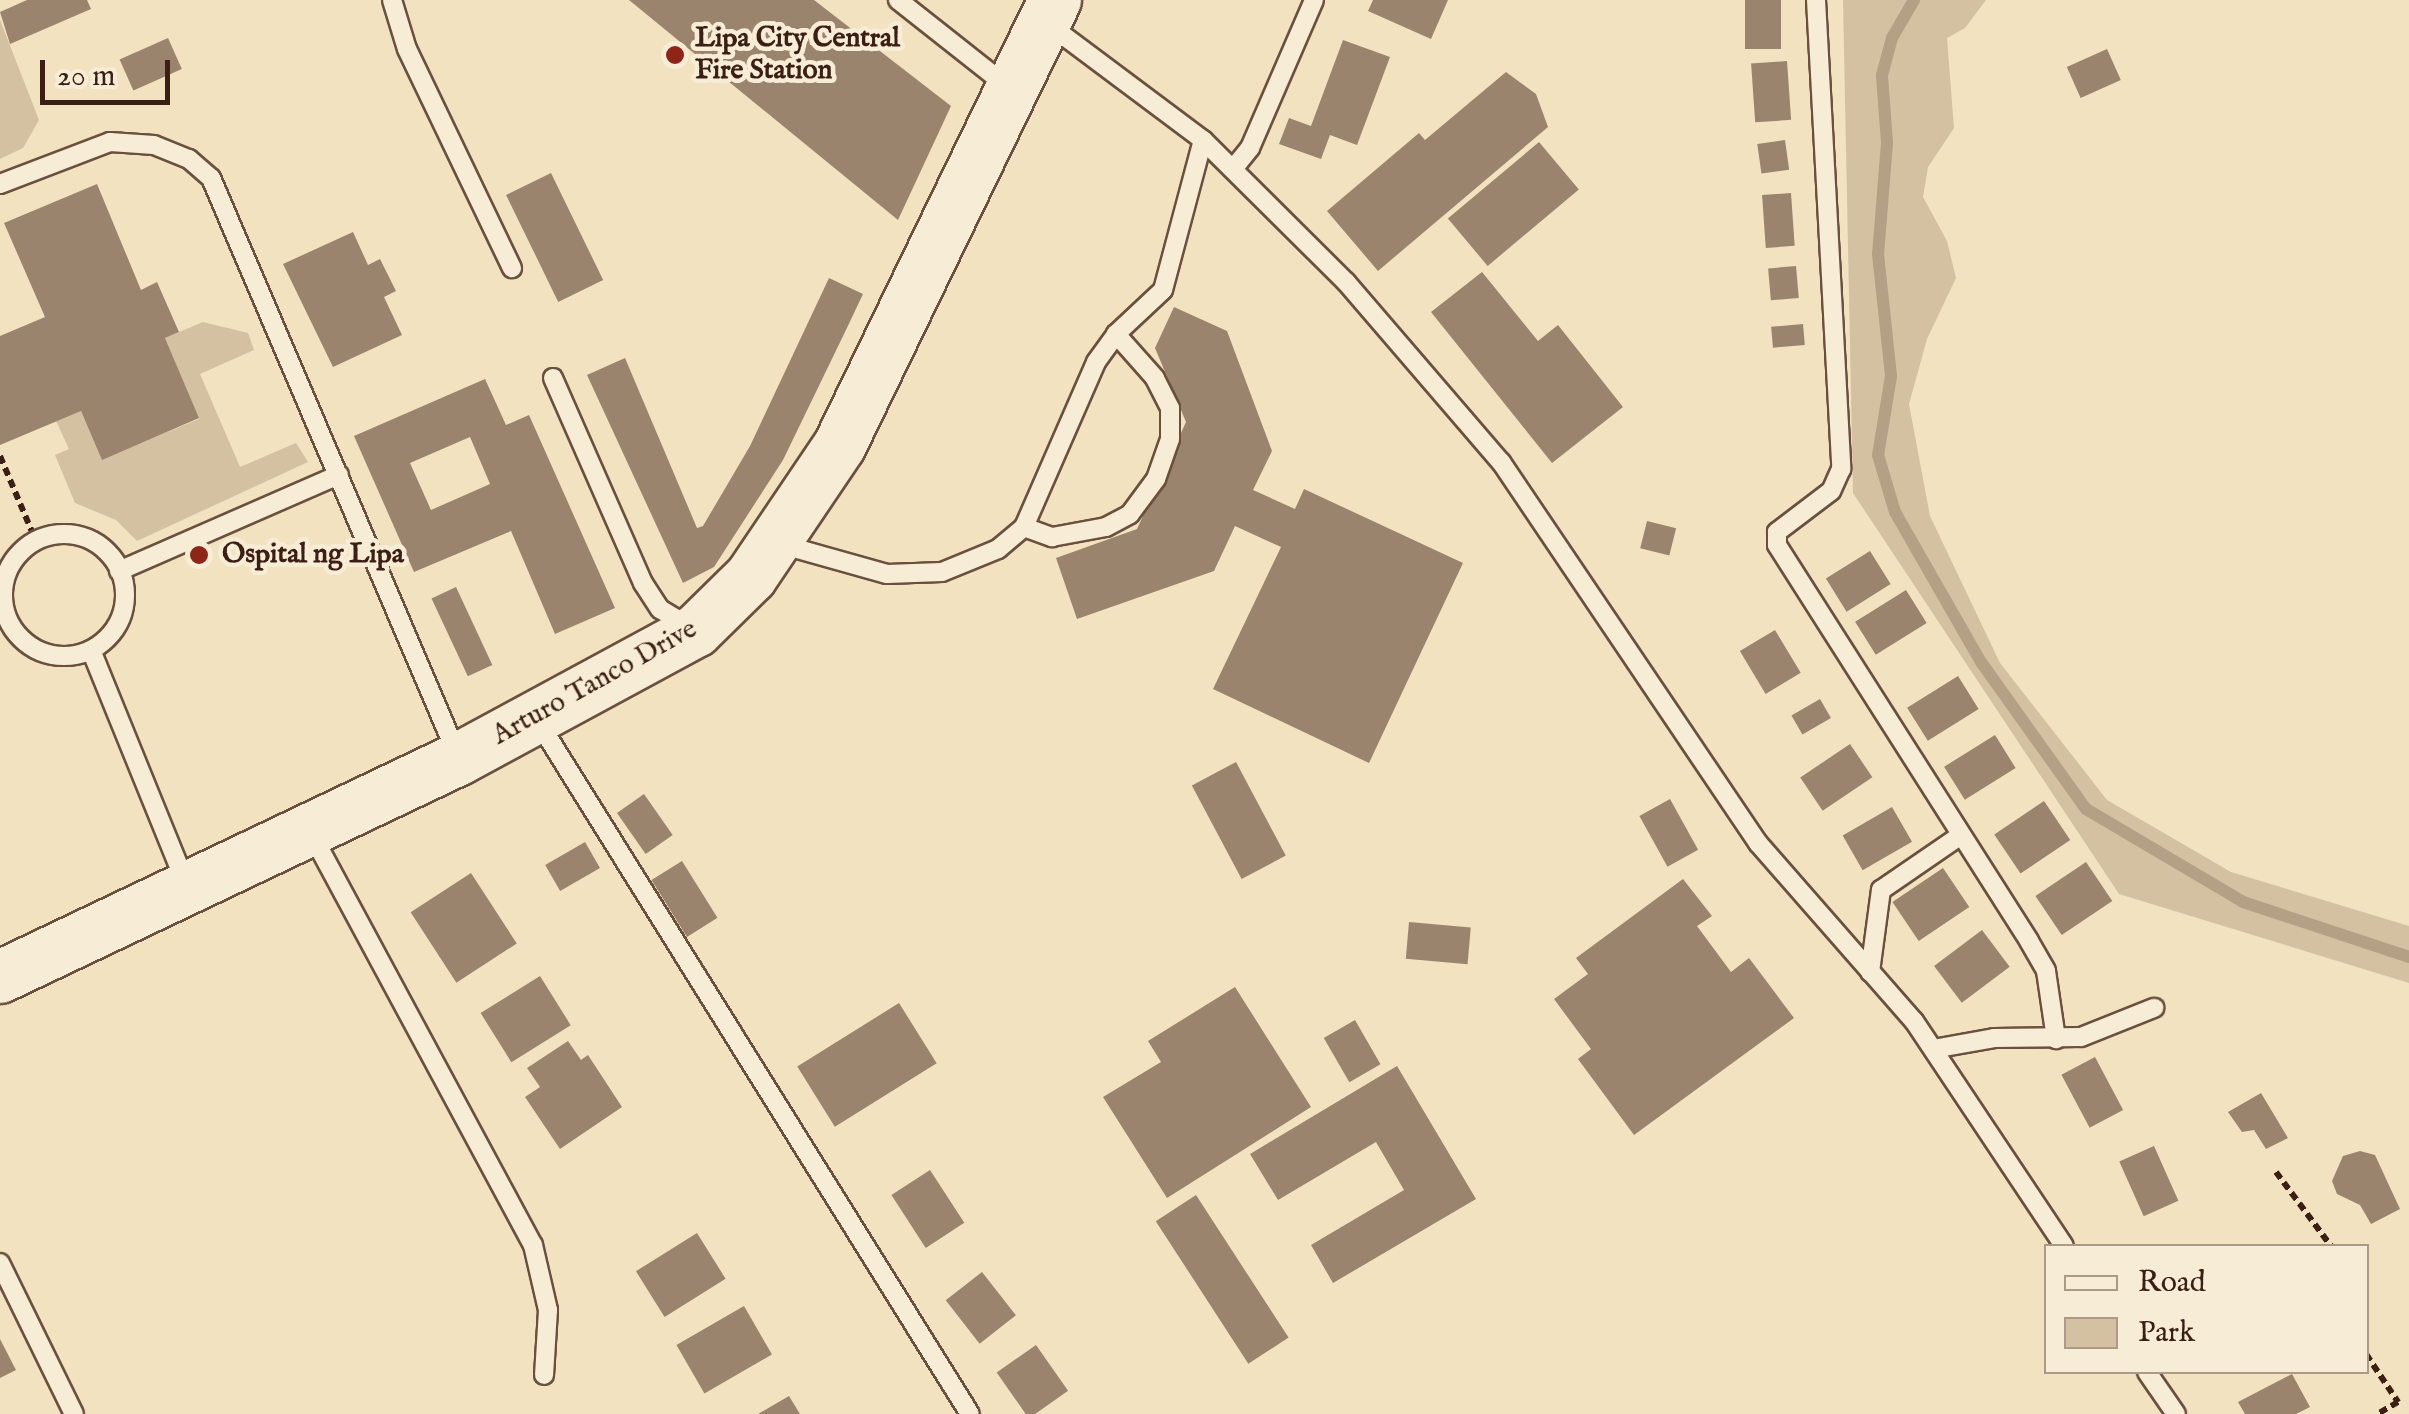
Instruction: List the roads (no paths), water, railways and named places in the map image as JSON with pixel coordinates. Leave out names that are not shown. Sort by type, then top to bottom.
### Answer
[{"type":"street","name":"Arturo Tanco Drive","points":[[0,976],[459,758],[696,631],[751,578],[840,445],[1050,11]]},
{"type":"lane","points":[[392,0],[407,48],[512,268]]},
{"type":"lane","points":[[898,0],[1012,89]]},
{"type":"lane","points":[[1233,169],[1250,148],[1314,0]]},
{"type":"lane","points":[[1816,0],[1841,469],[1831,491],[1777,532],[1777,545],[1806,581],[1958,837],[2046,972],[2056,1039]]},
{"type":"lane","points":[[1050,11],[1204,140],[1346,282],[1501,462],[1758,843],[1934,1049],[2063,1244]]},
{"type":"lane","points":[[774,542],[887,574],[942,572],[998,548],[1024,527],[1096,362],[1116,334],[1164,290],[1204,140]]},
{"type":"lane","points":[[0,184],[110,142],[154,145],[189,159],[212,178],[459,758]]},
{"type":"lane","points":[[1024,527],[1052,537],[1106,527],[1130,514],[1156,479],[1170,438],[1170,408],[1155,378],[1116,334]]},
{"type":"lane","points":[[553,378],[642,583],[660,609],[696,631]]},
{"type":"lane","points":[[119,572],[339,474]]},
{"type":"lane","points":[[81,535],[111,554],[119,572],[126,585],[122,620],[92,650],[65,658],[30,648],[4,624],[2,588],[16,555],[35,539],[81,535]]},
{"type":"lane","points":[[92,650],[187,887]]},
{"type":"lane","points":[[536,718],[970,1414]]},
{"type":"lane","points":[[309,828],[534,1246],[548,1310],[544,1374]]},
{"type":"lane","points":[[1870,972],[1882,890],[1958,837]]},
{"type":"lane","points":[[1934,1049],[1994,1038],[2056,1039],[2101,1031],[2154,1008]]},
{"type":"lane","points":[[0,1263],[74,1414]]},
{"type":"lane","points":[[2148,1374],[2176,1414]]},
{"type":"waterway","points":[[1914,0],[1892,38],[1882,76],[1887,143],[1878,254],[1891,376],[1878,455],[1895,512],[1981,662],[2086,809],[2243,902],[2409,957]]},
{"type":"place","name":"Lipa City Central Fire Station","points":[[675,55]]},
{"type":"place","name":"Ospital ng Lipa","points":[[199,555]]}]
